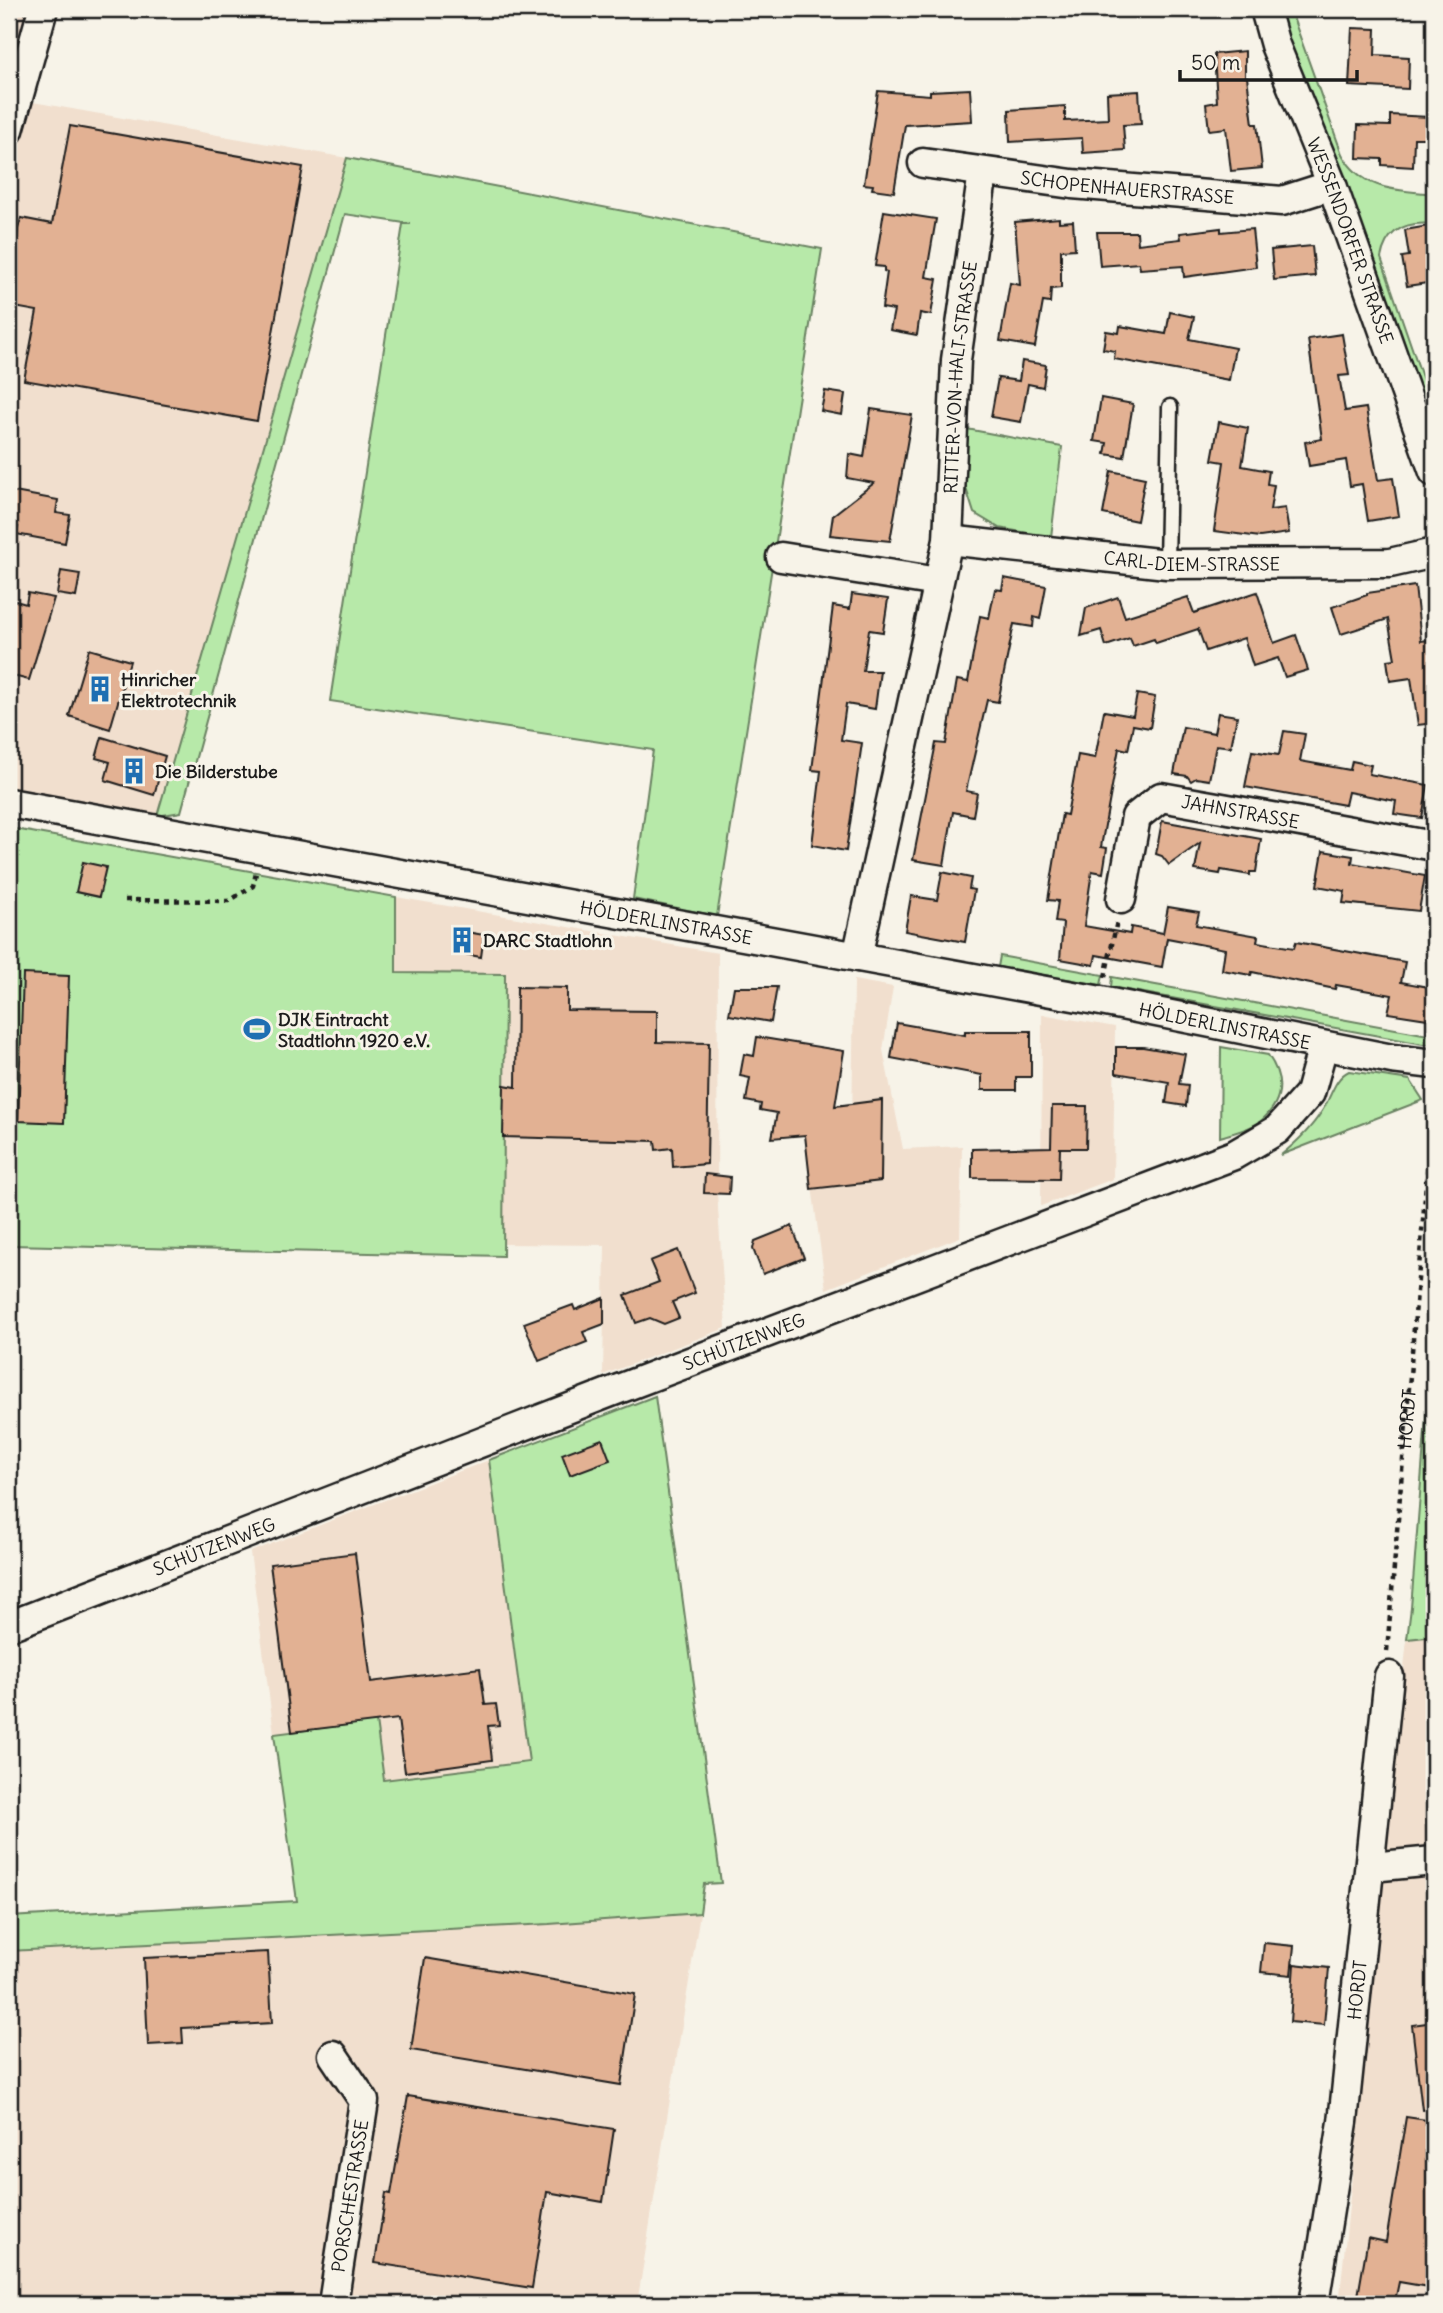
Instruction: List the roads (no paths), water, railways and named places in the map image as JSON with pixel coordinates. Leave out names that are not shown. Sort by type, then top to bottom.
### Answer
[{"type":"street","points":[[9,130],[43,9]]},
{"type":"street","name":"WESSENDORFER STRASSE","points":[[1265,9],[1275,45],[1332,186],[1434,472]]},
{"type":"street","name":"SCHOPENHAUERSTRASSE","points":[[923,163],[1072,184],[1282,201],[1332,186]]},
{"type":"street","name":"RITTER-VON-HALT-STRASSE","points":[[858,957],[948,540],[956,360],[983,173]]},
{"type":"street","name":"CARL-DIEM-STRASSE","points":[[948,540],[1167,564],[1390,563],[1434,553]]},
{"type":"street","points":[[781,558],[939,582]]},
{"type":"street","name":"JAHNSTRASSE","points":[[1121,899],[1136,817],[1161,797],[1434,846]]},
{"type":"street","name":"HÖLDERLINSTRASSE","points":[[9,803],[1101,1001],[1323,1046]]},
{"type":"street","points":[[1323,1046],[1434,1064]]},
{"type":"street","name":"SCHÜTZENWEG","points":[[9,1626],[616,1390],[1234,1155],[1278,1130],[1310,1093],[1323,1046]]},
{"type":"street","name":"HORDT","points":[[1314,2304],[1343,2122],[1371,1867],[1388,1664]]},
{"type":"street","points":[[1371,1867],[1434,1861]]},
{"type":"street","name":"PORSCHESTRASSE","points":[[333,2056],[364,2101],[333,2304]]},
{"type":"lane","points":[[1167,564],[1170,407]]},
{"type":"place","name":"Hinricher Elektrotechnik","points":[[100,689]]},
{"type":"place","name":"Die Bilderstube","points":[[134,771]]},
{"type":"place","name":"DARC Stadtlohn","points":[[462,940]]},
{"type":"place","name":"DJK Eintracht Stadtlohn 1920 e.V.","points":[[257,1029]]}]
